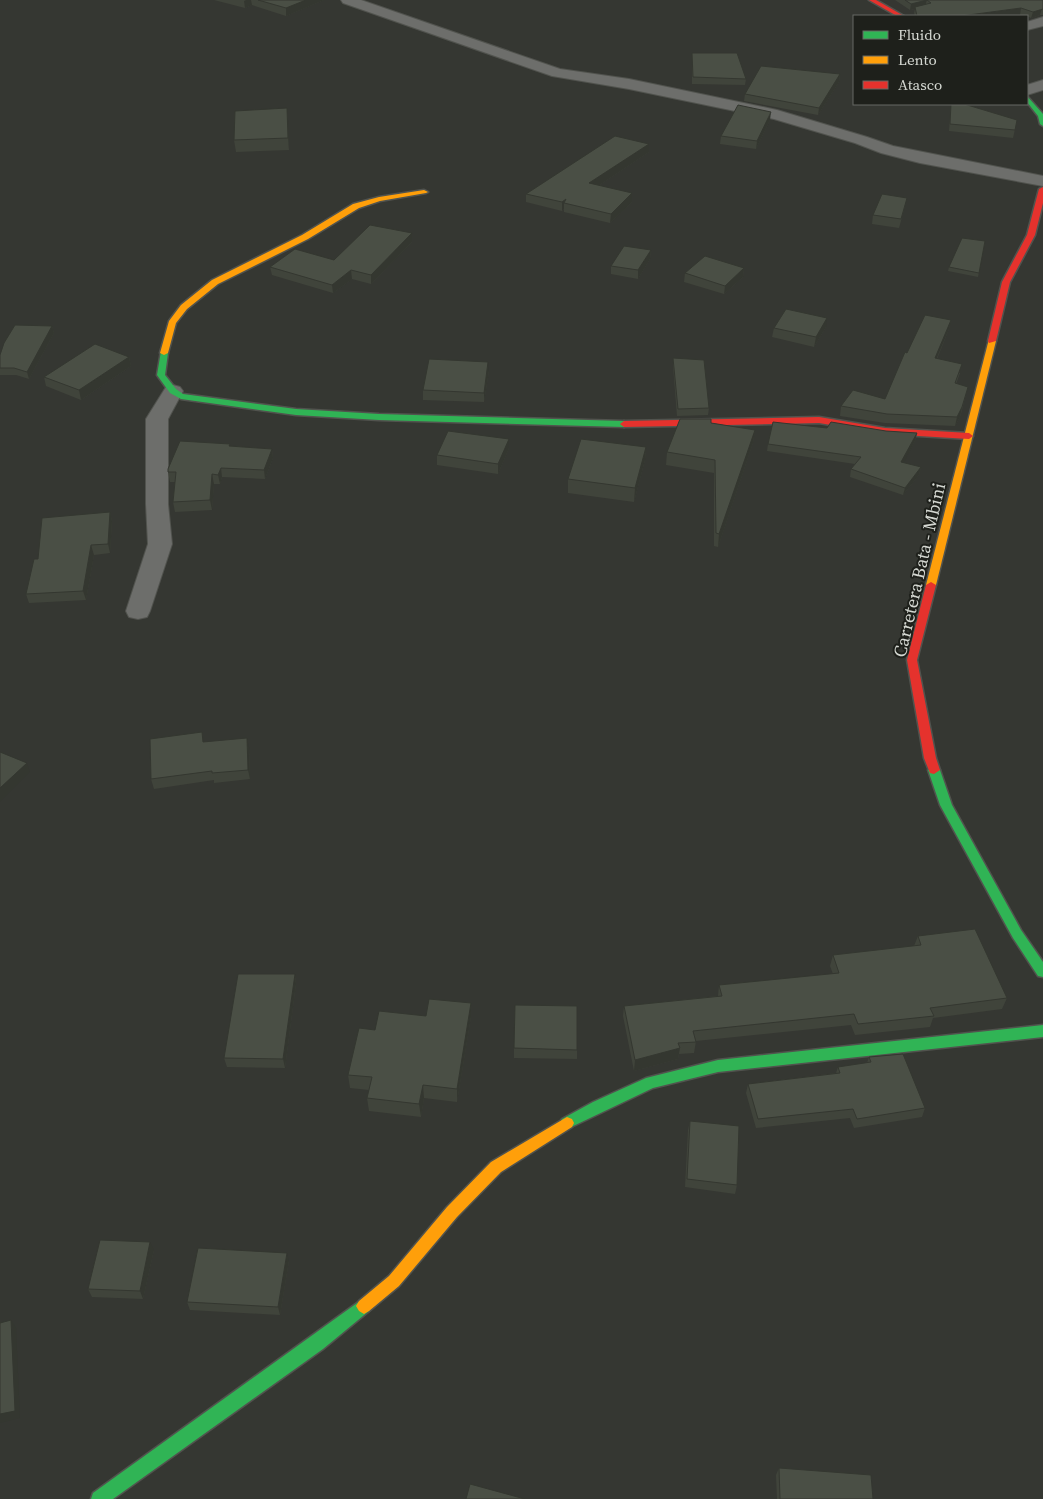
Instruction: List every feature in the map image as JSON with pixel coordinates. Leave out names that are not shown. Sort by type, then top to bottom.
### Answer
[{"type":"street","points":[[348,0],[557,73],[629,84],[777,115],[912,156],[1043,188]]},
{"type":"street","points":[[872,0],[899,15]]},
{"type":"street","points":[[1028,26],[1043,21]]},
{"type":"street","points":[[1028,90],[1043,85]]},
{"type":"street","points":[[1028,99],[1041,116],[1043,124]]},
{"type":"street","name":"Carretera Bata - Mbini","points":[[1043,188],[1032,236],[1006,282],[912,660],[930,758],[946,805],[1017,934],[1043,972]]},
{"type":"street","points":[[424,192],[365,203],[335,216],[309,234],[226,276],[188,302],[170,325],[161,375],[174,391],[181,396],[296,412],[379,417],[650,425],[820,420],[885,431],[969,436]]},
{"type":"street","points":[[138,611],[160,544],[157,504],[157,419],[174,391]]},
{"type":"street","points":[[99,1499],[317,1343],[394,1281],[452,1212],[496,1167],[598,1106],[650,1082],[718,1066],[1043,1031]]},
{"type":"building","points":[[258,0],[306,0],[286,8]]},
{"type":"building","points":[[905,0],[927,0],[911,4]]},
{"type":"building","points":[[927,0],[1043,0],[1043,9],[1033,12],[1021,8],[968,15],[917,15],[915,7],[931,3]]},
{"type":"building","points":[[692,53],[737,53],[746,79],[693,77]]},
{"type":"building","points":[[761,66],[840,74],[819,108],[745,94]]},
{"type":"building","points":[[738,105],[771,112],[757,141],[721,136]]},
{"type":"building","points":[[951,105],[967,105],[1017,120],[1015,130],[950,124]]},
{"type":"building","points":[[287,108],[288,138],[234,140],[235,111]]},
{"type":"building","points":[[615,136],[649,144],[589,183],[632,193],[611,214],[564,203],[566,199],[562,202],[526,194]]},
{"type":"building","points":[[882,194],[907,198],[901,219],[873,215]]},
{"type":"building","points":[[370,225],[412,233],[371,275],[351,270],[332,285],[270,267],[295,249],[334,260]]},
{"type":"building","points":[[962,238],[985,241],[979,273],[949,267]]},
{"type":"building","points":[[624,246],[651,250],[638,270],[611,266]]},
{"type":"building","points":[[705,256],[744,268],[725,286],[685,273]]},
{"type":"building","points":[[786,309],[827,318],[816,337],[774,328]]},
{"type":"building","points":[[925,315],[951,320],[935,358],[962,364],[955,383],[968,387],[957,417],[887,414],[841,406],[853,390],[885,399],[905,352],[907,353]]},
{"type":"building","points":[[15,325],[52,326],[27,372],[14,368],[0,368],[0,355],[4,343]]},
{"type":"building","points":[[95,344],[129,357],[79,390],[44,377]]},
{"type":"building","points":[[673,358],[704,360],[709,408],[678,409]]},
{"type":"building","points":[[429,359],[488,362],[484,393],[423,390]]},
{"type":"building","points":[[680,419],[711,419],[711,423],[755,430],[719,534],[716,533],[715,460],[667,452]]},
{"type":"building","points":[[773,422],[827,428],[831,422],[886,431],[917,433],[901,462],[921,467],[905,488],[851,469],[861,457],[768,444]]},
{"type":"building","points":[[448,431],[509,439],[498,464],[437,455]]},
{"type":"building","points":[[581,439],[646,447],[635,488],[568,479]]},
{"type":"building","points":[[180,441],[272,449],[264,470],[221,468],[218,475],[212,474],[210,500],[173,502],[176,472],[168,472],[168,469]]},
{"type":"building","points":[[110,512],[108,544],[91,545],[83,591],[26,594],[34,559],[38,559],[42,518]]},
{"type":"building","points":[[202,732],[203,742],[247,738],[248,770],[212,773],[212,771],[151,779],[150,739]]},
{"type":"building","points":[[0,752],[27,763],[0,788]]},
{"type":"building","points":[[975,929],[1007,998],[930,1008],[934,1016],[858,1024],[854,1014],[693,1031],[696,1042],[678,1043],[680,1048],[635,1060],[624,1006],[722,996],[719,985],[839,973],[833,955],[921,945],[918,936]]},
{"type":"building","points":[[238,974],[295,974],[283,1059],[224,1058]]},
{"type":"building","points":[[429,999],[471,1003],[457,1089],[423,1085],[419,1104],[367,1098],[372,1077],[348,1075],[359,1028],[375,1030],[379,1011],[426,1016]]},
{"type":"building","points":[[515,1005],[577,1006],[577,1050],[514,1048]]},
{"type":"building","points":[[903,1054],[925,1108],[857,1119],[853,1109],[758,1119],[748,1084],[840,1073],[838,1067],[871,1062],[869,1057]]},
{"type":"building","points":[[690,1121],[739,1126],[737,1185],[687,1179]]},
{"type":"building","points":[[100,1240],[150,1242],[140,1291],[88,1289]]},
{"type":"building","points":[[198,1248],[287,1253],[278,1307],[187,1302]]},
{"type":"building","points":[[11,1320],[15,1411],[0,1414],[0,1323]]},
{"type":"building","points":[[779,1468],[871,1475],[873,1499],[780,1499]]},
{"type":"building","points":[[470,1484],[525,1499],[466,1499]]},
{"type":"traffic: fast","points":[[1028,99],[1041,116],[1043,124]]},
{"type":"traffic: fast","points":[[164,353],[161,375],[173,391],[181,396],[296,412],[379,417],[624,424]]},
{"type":"traffic: fast","points":[[934,770],[946,805],[1017,934],[1043,972]]},
{"type":"traffic: fast","points":[[567,1123],[598,1106],[651,1082],[718,1066],[1043,1031]]},
{"type":"traffic: fast","points":[[99,1499],[317,1343],[364,1306]]},
{"type":"traffic: slow","points":[[164,353],[172,323],[184,307],[215,282],[305,237],[356,206],[379,199],[424,192]]},
{"type":"traffic: slow","points":[[931,585],[992,341]]},
{"type":"traffic: slow","points":[[364,1306],[394,1281],[452,1212],[496,1167],[567,1123]]},
{"type":"traffic: jam","points":[[872,0],[899,15]]},
{"type":"traffic: jam","points":[[992,341],[1006,282],[1031,235],[1043,189]]},
{"type":"traffic: jam","points":[[624,424],[819,420],[885,431],[969,436]]},
{"type":"traffic: jam","points":[[931,585],[912,660],[930,758],[934,770]]}]
